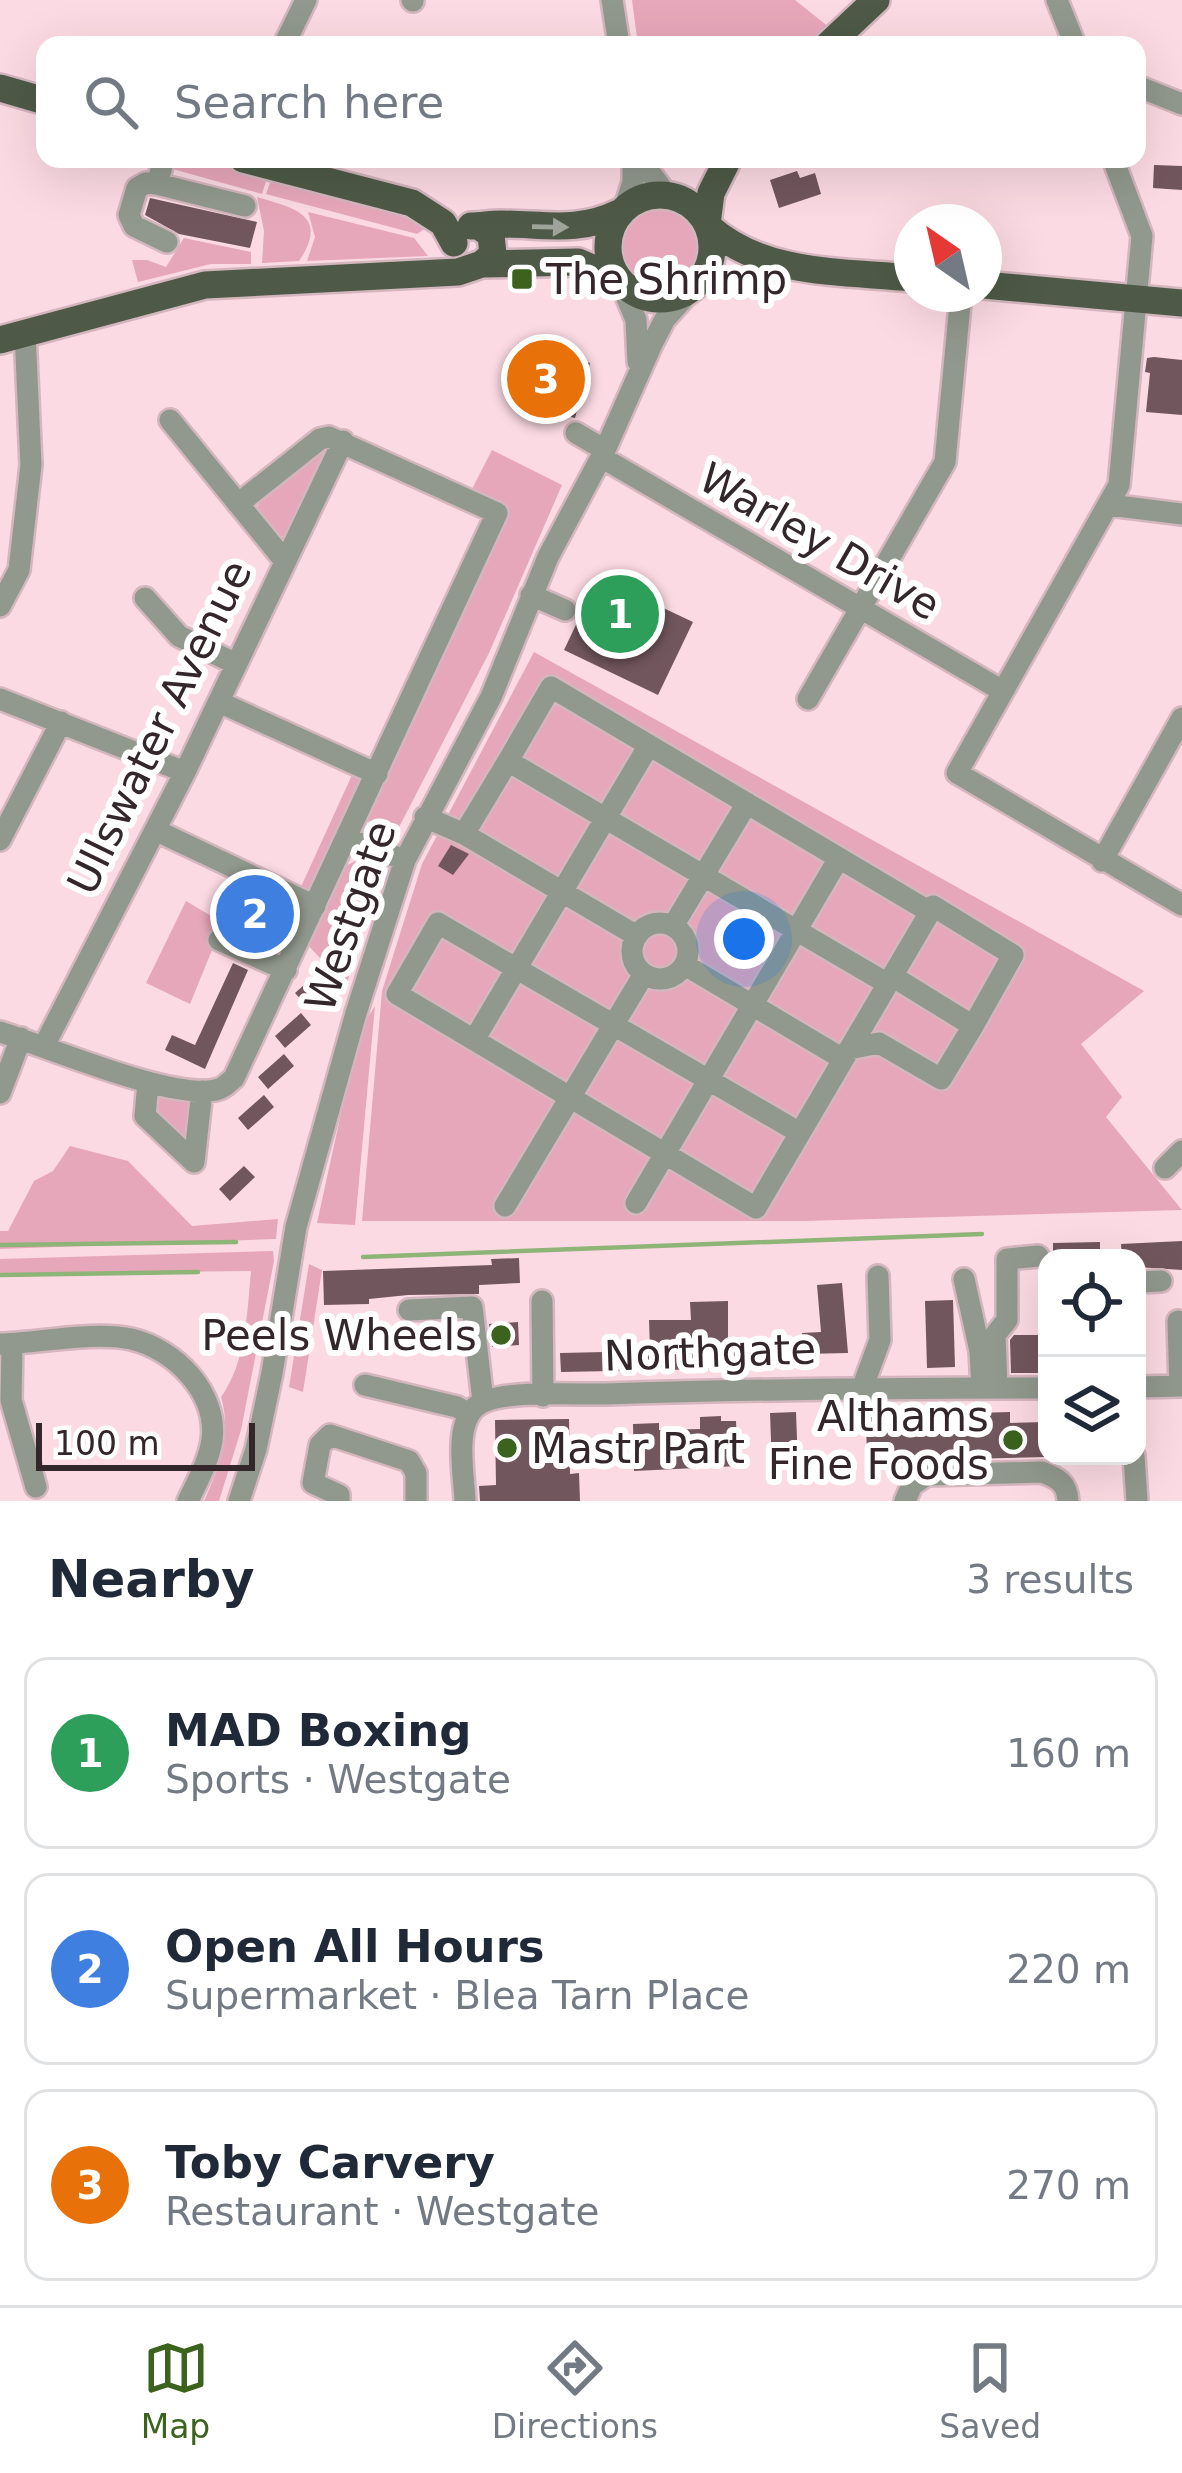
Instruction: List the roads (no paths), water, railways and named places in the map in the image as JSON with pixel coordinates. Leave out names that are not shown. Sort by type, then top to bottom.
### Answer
[{"type":"main road","points":[[835,36],[859,5]]},
{"type":"main road","points":[[0,88],[36,98]]},
{"type":"main road","points":[[279,168],[412,203],[444,206],[466,235]]},
{"type":"main road","points":[[400,274],[437,262],[466,235],[501,224],[568,228],[594,224],[640,198],[667,195],[710,168]]},
{"type":"main road","points":[[695,286],[711,260],[711,193],[721,168]]},
{"type":"main road","points":[[667,195],[690,203],[708,226],[742,251],[785,265]]},
{"type":"main road","points":[[619,280],[607,251],[612,225],[622,210]]},
{"type":"main road","points":[[466,235],[491,235],[493,254],[480,265]]},
{"type":"main road","points":[[12,336],[205,285],[444,275],[480,265],[578,262],[645,297],[661,299],[740,270],[785,265],[894,276]]},
{"type":"main road","points":[[1002,287],[1182,303]]},
{"type":"street","points":[[288,36],[306,0]]},
{"type":"street","points":[[612,0],[618,36]]},
{"type":"street","points":[[1057,0],[1071,36]]},
{"type":"street","points":[[1146,90],[1182,104]]},
{"type":"street","points":[[157,184],[161,168]]},
{"type":"street","points":[[622,210],[635,168]]},
{"type":"street","points":[[644,168],[667,195]]},
{"type":"street","points":[[1116,168],[1142,236],[1122,466],[1110,505],[1000,690],[957,773],[1182,905]]},
{"type":"street","points":[[167,242],[141,231],[130,220],[137,188],[157,184],[245,206]]},
{"type":"street","name":"Westgate","points":[[619,280],[638,327],[632,392]]},
{"type":"street","name":"Westgate","points":[[239,1501],[265,1408],[296,1227],[405,860],[491,697],[531,595],[665,320],[695,286]]},
{"type":"street","points":[[808,699],[945,462],[959,312]]},
{"type":"street","points":[[0,606],[19,570],[31,465],[12,336]]},
{"type":"street","points":[[170,420],[284,560]]},
{"type":"street","name":"Warley Drive","points":[[576,433],[857,609],[1000,690]]},
{"type":"street","points":[[0,1093],[10,1035],[148,1082],[202,1091],[222,1088],[234,1078],[497,513],[343,441],[320,439],[238,504]]},
{"type":"street","name":"Ullswater Avenue","points":[[44,1046],[185,772],[343,441]]},
{"type":"street","points":[[1110,505],[1182,514]]},
{"type":"street","points":[[531,595],[565,610]]},
{"type":"street","points":[[145,598],[179,636],[234,663]]},
{"type":"street","points":[[464,834],[551,687],[930,912]]},
{"type":"street","points":[[0,699],[185,772]]},
{"type":"street","points":[[219,702],[377,774]]},
{"type":"street","points":[[1102,861],[1182,718]]},
{"type":"street","points":[[0,840],[61,722]]},
{"type":"street","points":[[474,1040],[649,745]]},
{"type":"street","points":[[508,761],[796,930],[973,1026]]},
{"type":"street","points":[[673,926],[747,803]]},
{"type":"street","points":[[425,817],[464,834],[637,936]]},
{"type":"street","points":[[154,830],[315,906]]},
{"type":"street","points":[[346,838],[405,860]]},
{"type":"street","points":[[636,1203],[838,858]]},
{"type":"street","points":[[685,965],[846,1054],[879,1043],[941,1079],[1013,956],[933,906],[930,912],[846,1054],[800,1133],[756,1208],[397,994],[439,923],[800,1133]]},
{"type":"street","points":[[255,956],[278,908]]},
{"type":"street","points":[[649,926],[673,926],[685,938],[685,965],[674,976],[658,980],[644,974],[635,965],[632,949],[637,936],[649,926]]},
{"type":"street","points":[[219,940],[286,970]]},
{"type":"street","points":[[505,1206],[644,974]]},
{"type":"street","points":[[148,1082],[145,1116],[194,1162],[202,1091]]},
{"type":"street","points":[[1165,1168],[1182,1150]]},
{"type":"street","points":[[989,1388],[995,1335],[1007,1320],[1007,1259],[1038,1256]]},
{"type":"street","points":[[863,1386],[880,1340],[878,1276]]},
{"type":"street","points":[[964,1279],[989,1388]]},
{"type":"street","points":[[1146,1282],[1161,1281]]},
{"type":"street","points":[[542,1301],[542,1396]]},
{"type":"street","points":[[409,1310],[472,1307],[476,1408],[464,1427],[465,1501]]},
{"type":"street","points":[[1146,1387],[1181,1386],[1178,1321]]},
{"type":"street","points":[[37,1487],[11,1400],[6,1344],[130,1339],[182,1365],[210,1411],[210,1452],[188,1501]]},
{"type":"street","points":[[365,1385],[476,1408]]},
{"type":"street","name":"Northgate","points":[[476,1408],[542,1396],[863,1386],[1038,1388]]},
{"type":"street","points":[[339,1501],[339,1495],[314,1483],[320,1445],[330,1435],[410,1460],[416,1473],[416,1501]]},
{"type":"street","points":[[1135,1465],[1137,1501]]},
{"type":"street","points":[[905,1501],[912,1486],[927,1475],[1042,1472],[1058,1478],[1067,1489],[1068,1501]]},
{"type":"waterway","points":[[363,1257],[982,1234]]},
{"type":"waterway","points":[[0,1245],[236,1242]]},
{"type":"waterway","points":[[0,1275],[198,1272]]},
{"type":"place","name":"The Shrimp","points":[[522,279]]},
{"type":"place","name":"Toby Carvery","points":[[546,379]]},
{"type":"place","name":"MAD Boxing","points":[[620,614]]},
{"type":"place","name":"Open All Hours","points":[[255,914]]},
{"type":"place","name":"Peels Wheels","points":[[501,1335]]},
{"type":"place","name":"Althams Fine Foods","points":[[1013,1440]]},
{"type":"place","name":"Mastr Part","points":[[507,1448]]}]
